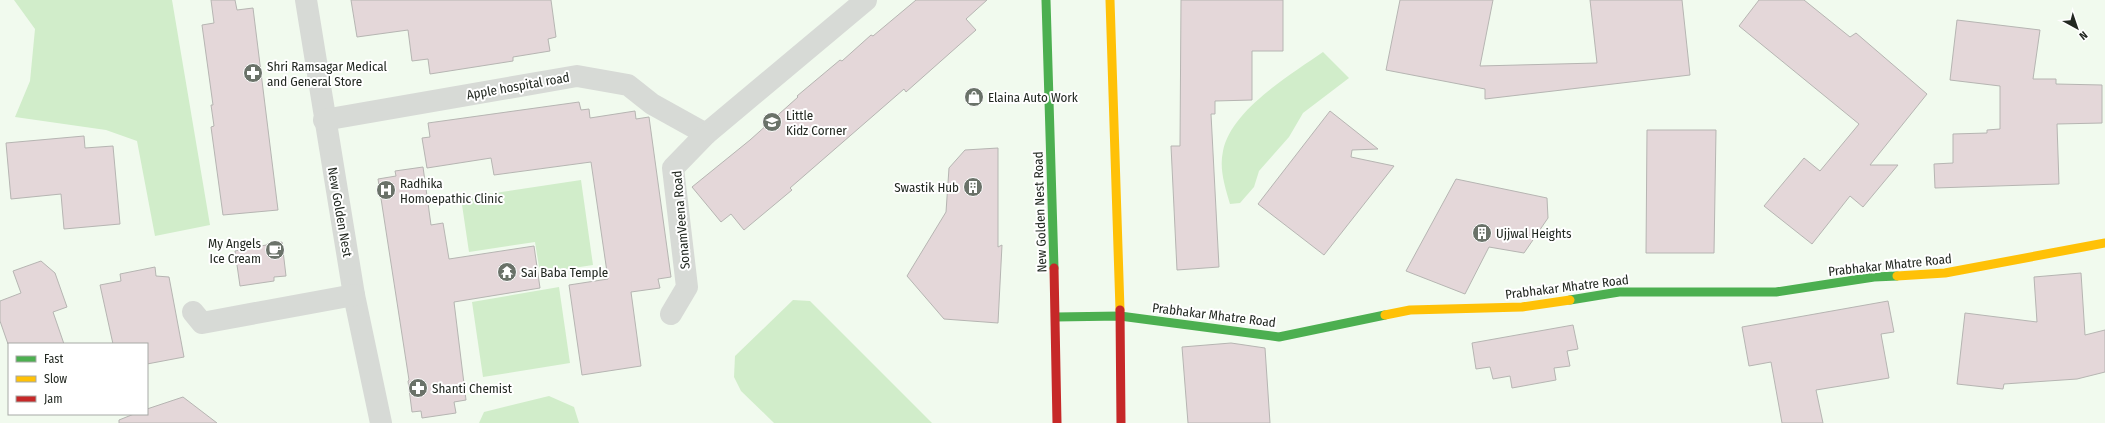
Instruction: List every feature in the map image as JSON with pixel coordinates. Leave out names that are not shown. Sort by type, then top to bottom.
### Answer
[{"type":"street","name":"New Golden Nest","points":[[306,0],[324,120],[354,295],[381,423]]},
{"type":"street","points":[[706,134],[866,0]]},
{"type":"street","name":"New Golden Nest Road","points":[[1046,0],[1056,317],[1057,423]]},
{"type":"street","points":[[1110,0],[1120,316],[1121,423]]},
{"type":"street","name":"Apple hospital road","points":[[324,120],[577,76],[628,85],[652,104],[706,134]]},
{"type":"street","name":"SonamVeena Road","points":[[671,314],[687,287],[673,168],[706,134]]},
{"type":"street","name":"Prabhakar Mhatre Road","points":[[1056,317],[1120,316],[1279,337],[1410,310],[1522,307],[1619,292],[1776,292],[1874,277],[1945,273],[2105,243]]},
{"type":"street","points":[[193,312],[202,323],[354,295]]},
{"type":"green space","points":[[14,0],[172,0],[210,225],[155,236],[137,141],[106,130],[15,117],[30,81],[35,29]]},
{"type":"green space","points":[[1323,52],[1349,78],[1303,113],[1289,137],[1259,171],[1254,187],[1240,203],[1230,204],[1223,178],[1222,158],[1228,136],[1237,121],[1264,95]]},
{"type":"green space","points":[[581,180],[593,265],[540,273],[535,242],[469,252],[461,198]]},
{"type":"green space","points":[[559,287],[570,363],[483,377],[472,302]]},
{"type":"green space","points":[[793,300],[810,301],[932,423],[774,423],[741,391],[734,377],[735,356]]},
{"type":"green space","points":[[549,396],[574,407],[579,423],[479,423],[484,412]]},
{"type":"building","points":[[211,0],[235,0],[237,10],[253,8],[278,210],[223,215],[211,127],[214,126],[211,105],[213,105],[202,25],[214,23]]},
{"type":"building","points":[[351,0],[551,0],[556,37],[548,39],[550,51],[513,57],[513,61],[430,74],[428,59],[412,61],[408,30],[357,37]]},
{"type":"building","points":[[916,0],[987,0],[966,19],[976,30],[906,92],[904,89],[790,188],[792,190],[744,230],[731,214],[721,222],[692,187],[750,140],[798,97],[797,96],[840,60],[842,61],[871,35],[873,36]]},
{"type":"building","points":[[1181,0],[1283,0],[1283,51],[1252,51],[1252,100],[1215,101],[1215,114],[1211,114],[1219,267],[1177,270],[1171,146],[1180,146]]},
{"type":"building","points":[[1400,0],[1493,0],[1480,66],[1597,63],[1590,0],[1682,0],[1690,75],[1485,99],[1485,89],[1386,70]]},
{"type":"building","points":[[1759,0],[1804,0],[1850,37],[1856,33],[1927,94],[1870,165],[1898,165],[1863,207],[1850,196],[1812,244],[1764,206],[1804,158],[1820,171],[1859,124],[1739,26]]},
{"type":"building","points":[[1957,20],[2040,30],[2033,79],[2056,79],[2056,84],[2102,85],[2102,123],[2057,124],[2059,184],[1935,188],[1934,164],[1953,163],[1953,134],[1987,133],[1987,130],[2000,129],[2000,86],[1950,80]]},
{"type":"building","points":[[579,102],[581,110],[589,109],[590,118],[635,111],[636,119],[649,117],[671,277],[658,279],[660,288],[631,292],[641,366],[582,375],[569,285],[608,279],[591,162],[494,175],[491,158],[427,168],[422,138],[430,137],[428,123]]},
{"type":"building","points":[[1330,111],[1378,149],[1352,150],[1351,157],[1394,166],[1324,255],[1258,204]]},
{"type":"building","points":[[1647,130],[1716,130],[1714,253],[1646,253]]},
{"type":"building","points":[[84,136],[85,148],[113,146],[120,224],[64,229],[61,194],[11,199],[6,143]]},
{"type":"building","points":[[998,148],[998,247],[1002,245],[998,323],[944,319],[907,276],[946,212],[949,168],[965,150]]},
{"type":"building","points":[[423,167],[431,225],[443,223],[449,259],[534,246],[540,288],[454,302],[466,400],[454,402],[456,413],[422,418],[421,411],[412,412],[409,380],[378,179],[396,176],[395,171]]},
{"type":"building","name":"Ujjwal Heights","points":[[1456,179],[1547,198],[1548,218],[1524,253],[1489,247],[1465,294],[1406,271]]},
{"type":"building","points":[[282,242],[286,276],[274,277],[274,281],[240,286],[235,251]]},
{"type":"building","points":[[41,261],[55,273],[67,307],[53,312],[64,343],[8,344],[0,321],[0,301],[21,293],[13,271]]},
{"type":"building","points":[[155,267],[156,276],[169,277],[184,357],[148,364],[148,343],[113,343],[100,285],[121,281],[120,274]]},
{"type":"building","points":[[2081,273],[2085,335],[2105,330],[2105,372],[2077,379],[2004,384],[2003,389],[1957,384],[1965,313],[2037,322],[2034,277]]},
{"type":"building","points":[[1888,301],[1894,332],[1881,334],[1889,378],[1816,390],[1823,423],[1782,423],[1771,362],[1749,366],[1742,327]]},
{"type":"building","points":[[1573,325],[1578,349],[1567,351],[1570,366],[1554,368],[1556,380],[1512,388],[1510,376],[1493,379],[1490,367],[1476,369],[1472,343]]},
{"type":"building","points":[[1231,343],[1265,348],[1270,423],[1188,423],[1182,347]]},
{"type":"building","points":[[183,397],[217,423],[119,423],[119,420],[132,415],[148,415],[148,409]]},
{"type":"traffic: fast","points":[[1046,0],[1054,268]]},
{"type":"traffic: fast","points":[[1570,300],[1619,292],[1776,292],[1874,277],[1897,276]]},
{"type":"traffic: fast","points":[[1056,317],[1120,316],[1279,337],[1385,315]]},
{"type":"traffic: slow","points":[[1110,0],[1120,310]]},
{"type":"traffic: slow","points":[[1897,276],[1945,273],[2105,243]]},
{"type":"traffic: slow","points":[[1385,315],[1410,310],[1522,307],[1570,300]]},
{"type":"traffic: jam","points":[[1054,268],[1057,423]]},
{"type":"traffic: jam","points":[[1120,310],[1121,423]]},
{"type":"place","name":"Shri Ramsagar Medical and General Store","points":[[253,73]]},
{"type":"place","name":"Elaina Auto Work","points":[[974,97]]},
{"type":"place","name":"Little Kidz Corner","points":[[772,122]]},
{"type":"place","name":"Swastik Hub","points":[[973,187]]},
{"type":"place","name":"Radhika Homoepathic Clinic","points":[[386,190]]},
{"type":"place","name":"Ujjwal Heights","points":[[1482,233]]},
{"type":"place","name":"My Angels Ice Cream","points":[[275,250]]},
{"type":"place","name":"Sai Baba Temple","points":[[507,272]]},
{"type":"place","name":"Shanti Chemist","points":[[418,388]]}]
